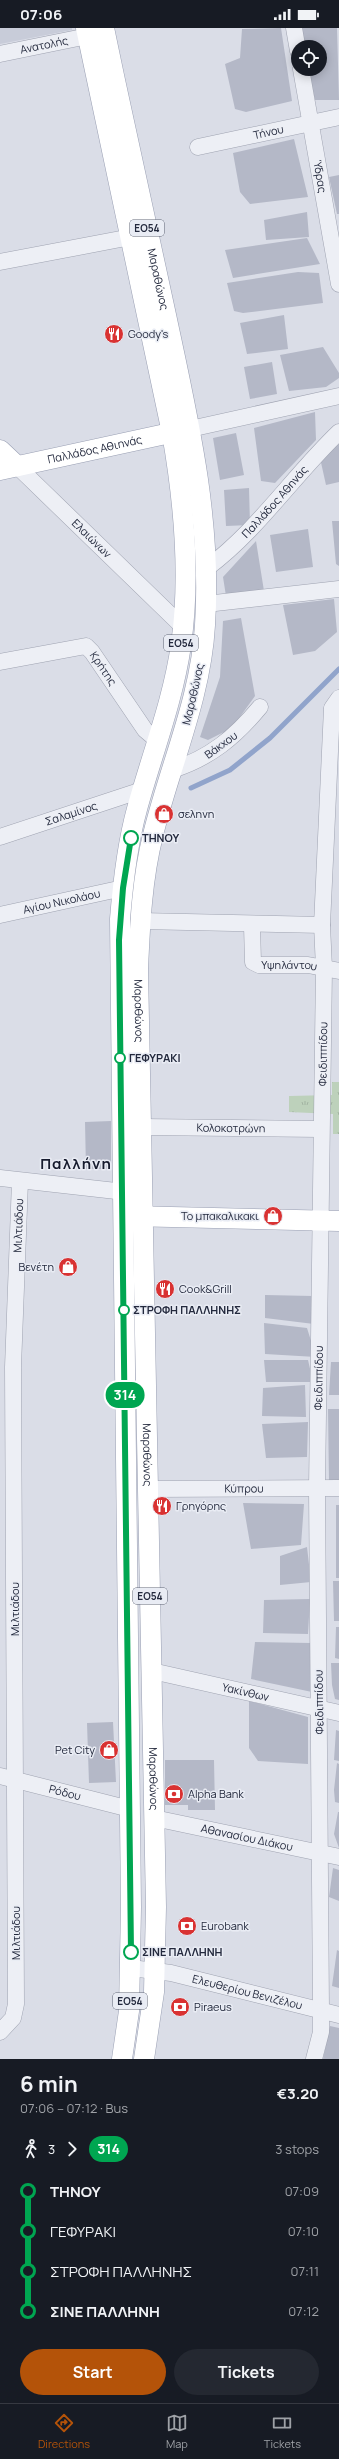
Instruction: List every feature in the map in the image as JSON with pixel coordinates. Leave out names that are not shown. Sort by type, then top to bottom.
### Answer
[{"type":"main road","name":"Μαραθώνος","points":[[93,31],[131,237],[181,431],[202,505],[207,568],[204,644],[198,676],[148,857],[140,921],[138,969],[152,1671],[155,1970],[153,2008],[144,2059]]},
{"type":"main road","name":"Μαραθώνος","points":[[93,31],[181,431],[184,531],[183,627],[174,681],[133,825],[123,888],[119,940],[131,1968],[129,2017],[122,2059]]},
{"type":"main road","name":"Παλλάδος Αθιηνάς","points":[[8,468],[181,431]]},
{"type":"main road","name":"Ελαιώνων","points":[[0,450],[8,468]]},
{"type":"main road","points":[[123,1215],[330,1220]]},
{"type":"street","points":[[294,28],[296,40]]},
{"type":"street","name":"Ανατολής","points":[[0,54],[93,31]]},
{"type":"street","name":"Ύδρας","points":[[302,76],[339,284]]},
{"type":"street","name":"Τήνου","points":[[198,147],[339,117]]},
{"type":"street","points":[[0,262],[131,237]]},
{"type":"street","points":[[181,431],[339,396]]},
{"type":"street","name":"Παλλάδος Αθηνάς","points":[[207,568],[241,540],[303,469],[339,432]]},
{"type":"street","name":"Ελαιώνων","points":[[8,468],[183,627]]},
{"type":"street","points":[[206,604],[339,589]]},
{"type":"street","name":"Κρήτης","points":[[0,662],[86,646],[92,652],[145,730],[158,741]]},
{"type":"street","name":"Φειδιππίδου","points":[[314,2059],[321,2032],[321,1852],[318,1708],[317,1488],[330,1220],[321,1129],[331,970],[322,925],[332,708],[339,698]]},
{"type":"street","name":"Βάκχου","points":[[172,770],[201,760],[222,747],[240,731],[260,707]]},
{"type":"street","name":"Σαλαμίνος","points":[[0,837],[142,790]]},
{"type":"street","name":"Αγίου Νικολάου","points":[[0,914],[123,888]]},
{"type":"street","points":[[140,921],[252,926],[322,925]]},
{"type":"street","name":"Υψηλάντου","points":[[252,926],[253,962],[259,965],[308,965],[331,970]]},
{"type":"street","name":"Κολοκοτρώνη","points":[[141,1127],[321,1129]]},
{"type":"street","points":[[0,1178],[122,1193],[142,1193]]},
{"type":"street","name":"Μιλτιάδου","points":[[0,2032],[11,2022],[15,2012],[16,1780],[7,1482],[7,1367],[20,1181]]},
{"type":"street","name":"Κύπρου","points":[[148,1489],[339,1488]]},
{"type":"street","name":"Υακίνθων","points":[[152,1671],[339,1713]]},
{"type":"street","name":"Ρόδου","points":[[0,1776],[130,1809]]},
{"type":"street","name":"Αθανασίου Διάκου","points":[[154,1818],[339,1857]]},
{"type":"street","name":"Ελευθερίου Βενιζέλου","points":[[131,1968],[155,1970],[339,2015]]},
{"type":"shaded area","points":[[0,28],[72,28],[72,30],[0,44]]},
{"type":"green space","points":[[332,1082],[339,1082],[339,1134],[333,1134],[333,1114],[289,1112],[289,1096],[332,1095]]},
{"type":"building","points":[[281,28],[292,101],[246,112],[235,109],[225,64],[240,58],[242,29]]},
{"type":"building","points":[[299,28],[337,28],[339,100],[315,100],[310,76],[327,76],[327,40],[302,40]]},
{"type":"building","points":[[294,139],[308,197],[250,204],[240,192],[233,153]]},
{"type":"building","points":[[339,175],[339,214],[337,214],[329,177]]},
{"type":"building","points":[[307,212],[309,237],[266,240],[264,220]]},
{"type":"building","points":[[307,238],[320,264],[233,278],[225,250]]},
{"type":"building","points":[[298,272],[319,273],[323,303],[243,313],[234,311],[227,283]]},
{"type":"building","points":[[284,315],[288,349],[247,354],[240,323]]},
{"type":"building","points":[[323,347],[339,373],[339,378],[326,387],[289,391],[280,355]]},
{"type":"building","points":[[272,362],[277,394],[250,399],[244,367]]},
{"type":"building","points":[[315,412],[316,440],[275,483],[261,481],[254,428]]},
{"type":"building","points":[[236,433],[244,475],[220,480],[213,438]]},
{"type":"building","points":[[339,444],[339,482],[326,485],[320,458]]},
{"type":"building","points":[[249,488],[250,525],[226,526],[224,490]]},
{"type":"building","points":[[332,521],[339,521],[339,566],[336,564]]},
{"type":"building","points":[[308,529],[313,567],[276,572],[270,535]]},
{"type":"building","points":[[256,541],[264,591],[226,596],[223,577]]},
{"type":"building","points":[[334,599],[337,632],[315,651],[293,655],[283,605]]},
{"type":"building","points":[[241,618],[255,696],[232,728],[208,740],[200,737],[220,677],[223,621]]},
{"type":"building","points":[[111,1121],[111,1169],[86,1169],[85,1122]]},
{"type":"building","points":[[265,1295],[313,1296],[314,1324],[265,1318]]},
{"type":"building","points":[[264,1323],[307,1328],[316,1357],[265,1354]]},
{"type":"building","points":[[264,1360],[308,1360],[313,1382],[266,1382]]},
{"type":"building","points":[[331,1362],[339,1362],[339,1395],[329,1395]]},
{"type":"building","points":[[305,1385],[306,1417],[262,1416],[263,1388]]},
{"type":"building","points":[[328,1409],[339,1409],[339,1481],[329,1482]]},
{"type":"building","points":[[308,1422],[307,1457],[266,1458],[262,1424]]},
{"type":"building","points":[[243,1503],[304,1504],[301,1545],[251,1549]]},
{"type":"building","points":[[336,1505],[339,1505],[339,1578],[336,1578]]},
{"type":"building","points":[[307,1547],[311,1582],[280,1585],[280,1556]]},
{"type":"building","points":[[333,1581],[339,1581],[339,1621],[334,1621]]},
{"type":"building","points":[[310,1599],[308,1634],[263,1633],[264,1600]]},
{"type":"building","points":[[336,1627],[339,1627],[339,1659],[335,1658]]},
{"type":"building","points":[[255,1642],[311,1643],[312,1692],[251,1679]]},
{"type":"building","points":[[331,1663],[339,1663],[339,1700],[335,1699],[332,1685]]},
{"type":"building","points":[[249,1701],[308,1717],[308,1764],[258,1761],[249,1748]]},
{"type":"building","points":[[113,1722],[116,1782],[89,1783],[87,1723]]},
{"type":"building","points":[[336,1730],[339,1731],[339,1761],[334,1760]]},
{"type":"building","points":[[165,1760],[214,1760],[215,1810],[188,1810],[188,1805],[165,1805]]},
{"type":"building","points":[[337,1763],[339,1764],[339,1803],[335,1802],[334,1790]]},
{"type":"building","points":[[339,1812],[339,1848],[334,1834]]},
{"type":"building","points":[[333,1868],[339,1870],[339,1901],[329,1897]]},
{"type":"building","points":[[337,1950],[339,1951],[339,1988],[332,1986]]},
{"type":"building","points":[[330,2026],[339,2028],[339,2059],[323,2059]]},
{"type":"waterway","points":[[191,788],[230,770],[270,738],[339,669]]},
{"type":"bus line","name":"314","points":[[131,838],[125,869],[119,940],[132,1907],[131,1952]]},
{"type":"place","name":"Goody's","points":[[114,334]]},
{"type":"place","name":"σεληνη","points":[[164,814]]},
{"type":"place","name":"ΤΗΝΟΥ","points":[[131,838]]},
{"type":"place","name":"ΓΕΦΥΡΑΚΙ","points":[[120,1058]]},
{"type":"place","name":"Το μπακαλικακι","points":[[273,1216]]},
{"type":"place","name":"Βενέτη","points":[[68,1267]]},
{"type":"place","name":"Cook&Grill","points":[[165,1289]]},
{"type":"place","name":"ΣΤΡΟΦΗ ΠΑΛΛΗΝΗΣ","points":[[124,1310]]},
{"type":"place","name":"Γρηγόρης","points":[[162,1506]]},
{"type":"place","name":"Pet City","points":[[109,1750]]},
{"type":"place","name":"Alpha Bank","points":[[174,1794]]},
{"type":"place","name":"Eurobank","points":[[187,1926]]},
{"type":"place","name":"ΣΙΝΕ ΠΑΛΛΗΝΗ","points":[[131,1952]]},
{"type":"place","name":"Piraeus","points":[[180,2007]]},
{"type":"district","name":"Παλλήνη","points":[[76,1164]]}]
